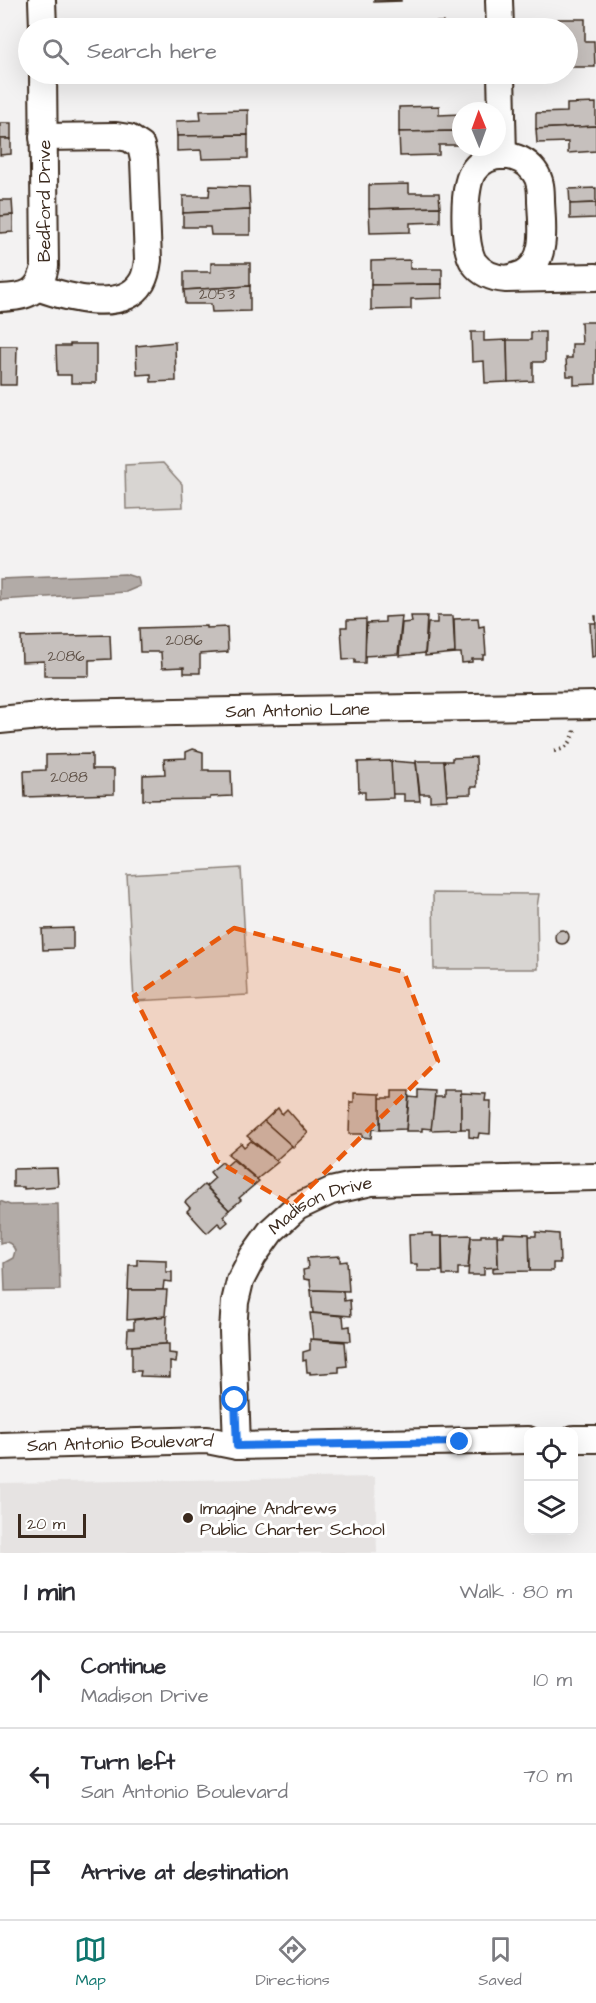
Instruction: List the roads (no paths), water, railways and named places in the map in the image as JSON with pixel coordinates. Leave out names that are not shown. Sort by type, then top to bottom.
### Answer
[{"type":"street","points":[[42,0],[43,18]]},
{"type":"street","points":[[499,0],[500,18]]},
{"type":"street","name":"Bedford Drive","points":[[0,298],[28,294],[37,287],[43,277],[45,266],[43,84]]},
{"type":"street","points":[[501,84],[502,102]]},
{"type":"street","points":[[37,287],[79,299],[108,300],[127,297],[141,285],[146,274],[148,260],[144,160],[141,146],[129,138],[116,136],[43,137]]},
{"type":"street","points":[[506,279],[525,273],[536,262],[541,249],[542,201],[540,184],[528,164],[514,157],[503,156],[485,160],[473,171],[466,188],[468,250],[475,266],[493,278],[506,279],[596,277]]},
{"type":"street","name":"San Antonio Lane","points":[[0,720],[60,714],[596,705]]},
{"type":"street","name":"Madison Drive","points":[[237,1446],[234,1331],[235,1302],[240,1281],[253,1256],[271,1231],[297,1207],[331,1191],[371,1182],[596,1177]]},
{"type":"street","points":[[578,1439],[596,1439]]},
{"type":"street","name":"San Antonio Boulevard","points":[[0,1446],[207,1440],[237,1446],[524,1440]]},
{"type":"place","name":"Imagine Andrews Public Charter School","points":[[188,1518]]}]
